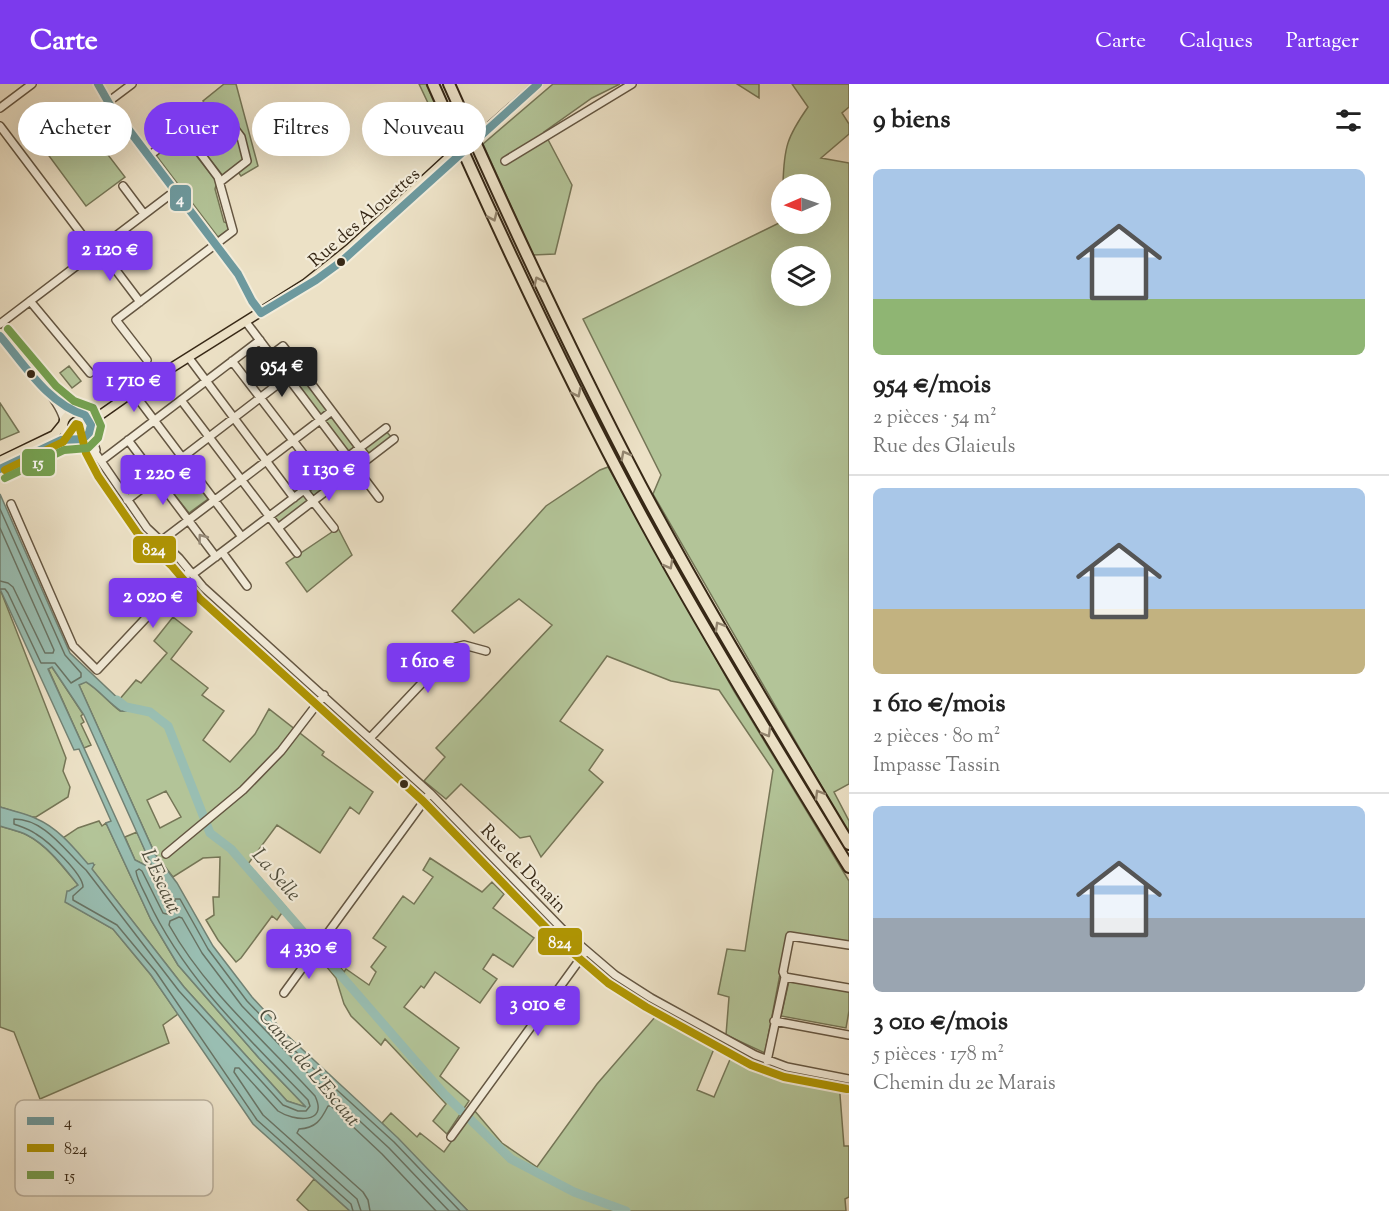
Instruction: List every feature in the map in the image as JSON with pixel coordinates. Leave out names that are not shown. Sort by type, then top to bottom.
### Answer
[{"type":"highway","points":[[433,84],[531,297],[627,489],[711,639],[849,867]]},
{"type":"highway","points":[[449,84],[545,294],[631,467],[716,620],[849,844]]},
{"type":"main road","points":[[486,127],[532,84]]},
{"type":"main road","points":[[486,127],[538,84]]},
{"type":"main road","name":"Rue des Alouettes","points":[[133,392],[292,294],[345,252],[454,156]]},
{"type":"main road","points":[[0,461],[54,435],[69,415],[96,411],[133,392]]},
{"type":"main road","points":[[0,469],[59,441],[85,438],[96,418],[133,392]]},
{"type":"main road","points":[[79,413],[89,420],[90,428]]},
{"type":"main road","points":[[64,423],[65,432],[74,439]]},
{"type":"street","points":[[0,108],[32,84]]},
{"type":"street","points":[[98,84],[108,102],[132,84]]},
{"type":"street","points":[[505,161],[632,84]]},
{"type":"street","points":[[0,126],[140,302]]},
{"type":"street","points":[[132,134],[144,149]]},
{"type":"street","points":[[220,182],[248,161],[240,136]]},
{"type":"street","points":[[149,156],[241,278],[250,299],[261,313]]},
{"type":"street","points":[[147,360],[116,320],[233,231],[220,182],[202,156]]},
{"type":"street","points":[[123,186],[144,214]]},
{"type":"street","points":[[0,324],[175,191]]},
{"type":"street","points":[[30,301],[90,373]]},
{"type":"street","points":[[246,322],[379,498]]},
{"type":"street","points":[[0,336],[49,393],[62,412],[64,423]]},
{"type":"street","points":[[100,459],[260,340]]},
{"type":"street","points":[[271,355],[283,346],[368,459]]},
{"type":"street","points":[[271,355],[291,357]]},
{"type":"street","points":[[189,358],[294,498]]},
{"type":"street","points":[[232,361],[321,477]]},
{"type":"street","points":[[127,500],[300,368]]},
{"type":"street","points":[[133,392],[242,537]]},
{"type":"street","points":[[49,393],[79,413]]},
{"type":"street","points":[[181,400],[297,553]]},
{"type":"street","points":[[161,541],[332,411]]},
{"type":"street","points":[[90,428],[100,459]]},
{"type":"street","points":[[11,504],[73,646],[97,670],[191,573],[386,428]]},
{"type":"street","points":[[74,439],[88,444],[100,459]]},
{"type":"street","points":[[278,528],[394,439]]},
{"type":"street","points":[[128,440],[189,520],[247,586]]},
{"type":"street","name":"Rue de Denain","points":[[100,459],[147,528],[191,573],[223,605],[430,793],[586,951],[636,989],[767,1061],[849,1079]]},
{"type":"street","points":[[304,490],[334,528]]},
{"type":"street","points":[[371,738],[456,647],[464,645],[486,651]]},
{"type":"street","points":[[166,854],[243,790],[277,756],[324,695]]},
{"type":"street","points":[[284,993],[430,793]]},
{"type":"street","points":[[767,1061],[774,1021],[780,1008],[785,977],[783,972],[790,936],[849,945]]},
{"type":"street","points":[[451,1137],[586,951]]},
{"type":"street","points":[[785,977],[849,988]]},
{"type":"street","points":[[774,1021],[849,1035]]},
{"type":"green space","points":[[224,84],[236,84],[252,144],[252,156],[255,156],[258,166],[241,176],[235,168],[223,176],[207,156],[240,156],[240,102],[203,101]]},
{"type":"green space","points":[[419,84],[426,84],[434,102],[428,102]]},
{"type":"green space","points":[[553,84],[620,84],[592,98],[544,132],[572,185],[555,254],[533,255],[486,151],[486,141]]},
{"type":"green space","points":[[737,84],[759,84],[759,98]]},
{"type":"green space","points":[[792,84],[849,84],[849,107],[842,113],[849,124],[849,134],[821,158],[849,163],[849,784],[834,792],[849,821],[849,834],[653,494],[661,475],[583,319],[771,227],[771,234],[831,234],[831,174],[783,174],[786,151],[795,126],[808,107]]},
{"type":"green space","points":[[49,156],[109,156],[125,177],[86,206]]},
{"type":"green space","points":[[157,156],[197,156],[217,182],[215,189],[228,230],[218,237]]},
{"type":"green space","points":[[274,356],[288,358],[295,368],[288,374]]},
{"type":"green space","points":[[69,366],[81,381],[72,388],[60,373]]},
{"type":"green space","points":[[299,373],[328,410],[321,416],[292,378]]},
{"type":"green space","points":[[0,403],[19,432],[0,440]]},
{"type":"green space","points":[[332,416],[356,448],[349,453],[325,421]]},
{"type":"green space","points":[[77,417],[83,420],[86,426],[83,432],[77,435],[71,432],[68,426],[71,420]]},
{"type":"green space","points":[[385,430],[392,438],[369,457],[363,448]]},
{"type":"green space","points":[[348,460],[354,467],[314,498],[308,490]]},
{"type":"green space","points":[[182,465],[208,499],[189,513],[162,479]]},
{"type":"green space","points":[[608,467],[734,691],[849,881],[849,942],[788,932],[765,1053],[726,1035],[729,997],[718,994],[727,949],[745,951],[773,770],[719,690],[671,681],[607,656],[560,721],[603,750],[589,770],[603,782],[541,857],[530,836],[520,838],[461,784],[446,799],[424,781],[445,757],[436,748],[552,625],[519,599],[474,633],[452,611],[546,506]]},
{"type":"green space","points":[[303,493],[309,501],[278,525],[272,517]]},
{"type":"green space","points":[[338,528],[352,555],[307,592],[286,563]]},
{"type":"green space","points":[[0,589],[66,758],[63,771],[70,787],[68,797],[36,817],[0,807]]},
{"type":"green space","points":[[173,617],[192,632],[171,659],[208,688],[202,695],[224,711],[203,740],[230,762],[255,734],[269,709],[324,752],[322,755],[373,792],[359,814],[350,807],[320,853],[277,825],[248,864],[286,907],[277,920],[272,916],[236,962],[218,940],[206,920],[214,915],[213,897],[219,897],[220,857],[203,858],[173,877],[155,854],[79,685],[86,681],[120,711],[126,711],[125,705],[119,700],[136,680],[141,683],[167,653],[154,641]],"holes":[[[166,791],[181,817],[160,828],[147,800]]]},
{"type":"green space","points":[[52,667],[83,714],[81,716],[84,722],[81,724],[91,745],[84,748],[48,668]]},
{"type":"green space","points":[[99,821],[102,826],[106,823],[151,920],[178,965],[259,1058],[307,1108],[287,1101],[184,987],[91,868],[94,865],[88,865],[63,838],[78,828]]},
{"type":"green space","points":[[0,826],[27,835],[55,857],[78,885],[69,891],[66,902],[113,929],[151,975],[178,1014],[163,1025],[169,1043],[40,1099],[14,1032],[0,1027]]},
{"type":"green space","points":[[137,832],[170,907],[167,908],[147,866],[135,860],[125,837]]},
{"type":"green space","points":[[430,858],[482,892],[492,882],[504,894],[493,908],[534,938],[513,967],[493,954],[483,969],[497,979],[480,1003],[435,972],[424,988],[421,986],[404,1007],[459,1048],[440,1076],[469,1101],[447,1134],[433,1121],[446,1104],[385,1039],[381,1045],[351,1016],[344,1004],[336,978],[316,954],[323,946],[344,972],[346,969],[369,985],[376,972],[371,967],[386,947],[373,938],[403,896],[414,904],[433,877],[423,870]]},
{"type":"green space","points":[[789,981],[849,991],[846,1028],[781,1016]]},
{"type":"green space","points":[[662,1009],[718,1039],[697,1090],[714,1097],[734,1050],[766,1067],[839,1082],[844,1146],[849,1146],[849,1197],[845,1199],[846,1211],[468,1211],[382,1123],[391,1113],[417,1137],[420,1133],[444,1152],[474,1110],[502,1143],[537,1167],[597,1084]]},
{"type":"green space","points":[[314,1179],[350,1211],[309,1211],[297,1200]]},
{"type":"water","points":[[0,494],[70,653],[125,705],[127,711],[121,711],[86,682],[79,685],[155,854],[177,883],[213,946],[252,997],[288,1036],[398,1138],[468,1211],[350,1211],[253,1124],[151,975],[113,929],[65,902],[67,891],[78,885],[55,857],[27,835],[0,826],[0,807],[33,817],[59,833],[88,864],[93,863],[92,869],[184,987],[287,1101],[306,1107],[259,1058],[178,965],[151,920],[106,823],[111,821],[79,749],[74,750],[0,589]],"holes":[[[52,667],[84,715],[169,904],[168,908],[147,866],[135,860],[48,669]]]},
{"type":"waterway","name":"La Selle","points":[[117,700],[126,707],[150,712],[168,726],[210,833],[231,849],[444,1094],[511,1159],[574,1192],[626,1211]]},
{"type":"transit line","name":"4","points":[[98,84],[110,105],[238,274],[261,313]]},
{"type":"transit line","name":"4","points":[[261,313],[316,280],[342,261],[538,84]]},
{"type":"transit line","name":"15","points":[[5,478],[64,450],[88,448],[98,438],[101,426],[93,408],[74,401],[56,386],[8,329]]},
{"type":"transit line","name":"4","points":[[0,336],[48,393],[72,410],[85,415],[91,425],[89,433],[83,439],[61,440],[0,469]]},
{"type":"transit line","name":"824","points":[[5,470],[63,442],[76,424],[79,425],[86,453],[98,476],[138,534],[171,565],[200,599],[423,801],[559,941],[608,983],[646,1007],[751,1065],[784,1077],[847,1089]]},
{"type":"water label","name":"L'Escaut","points":[[162,881]]},
{"type":"water label","name":"Canal de L'Escaut","points":[[310,1067]]}]
